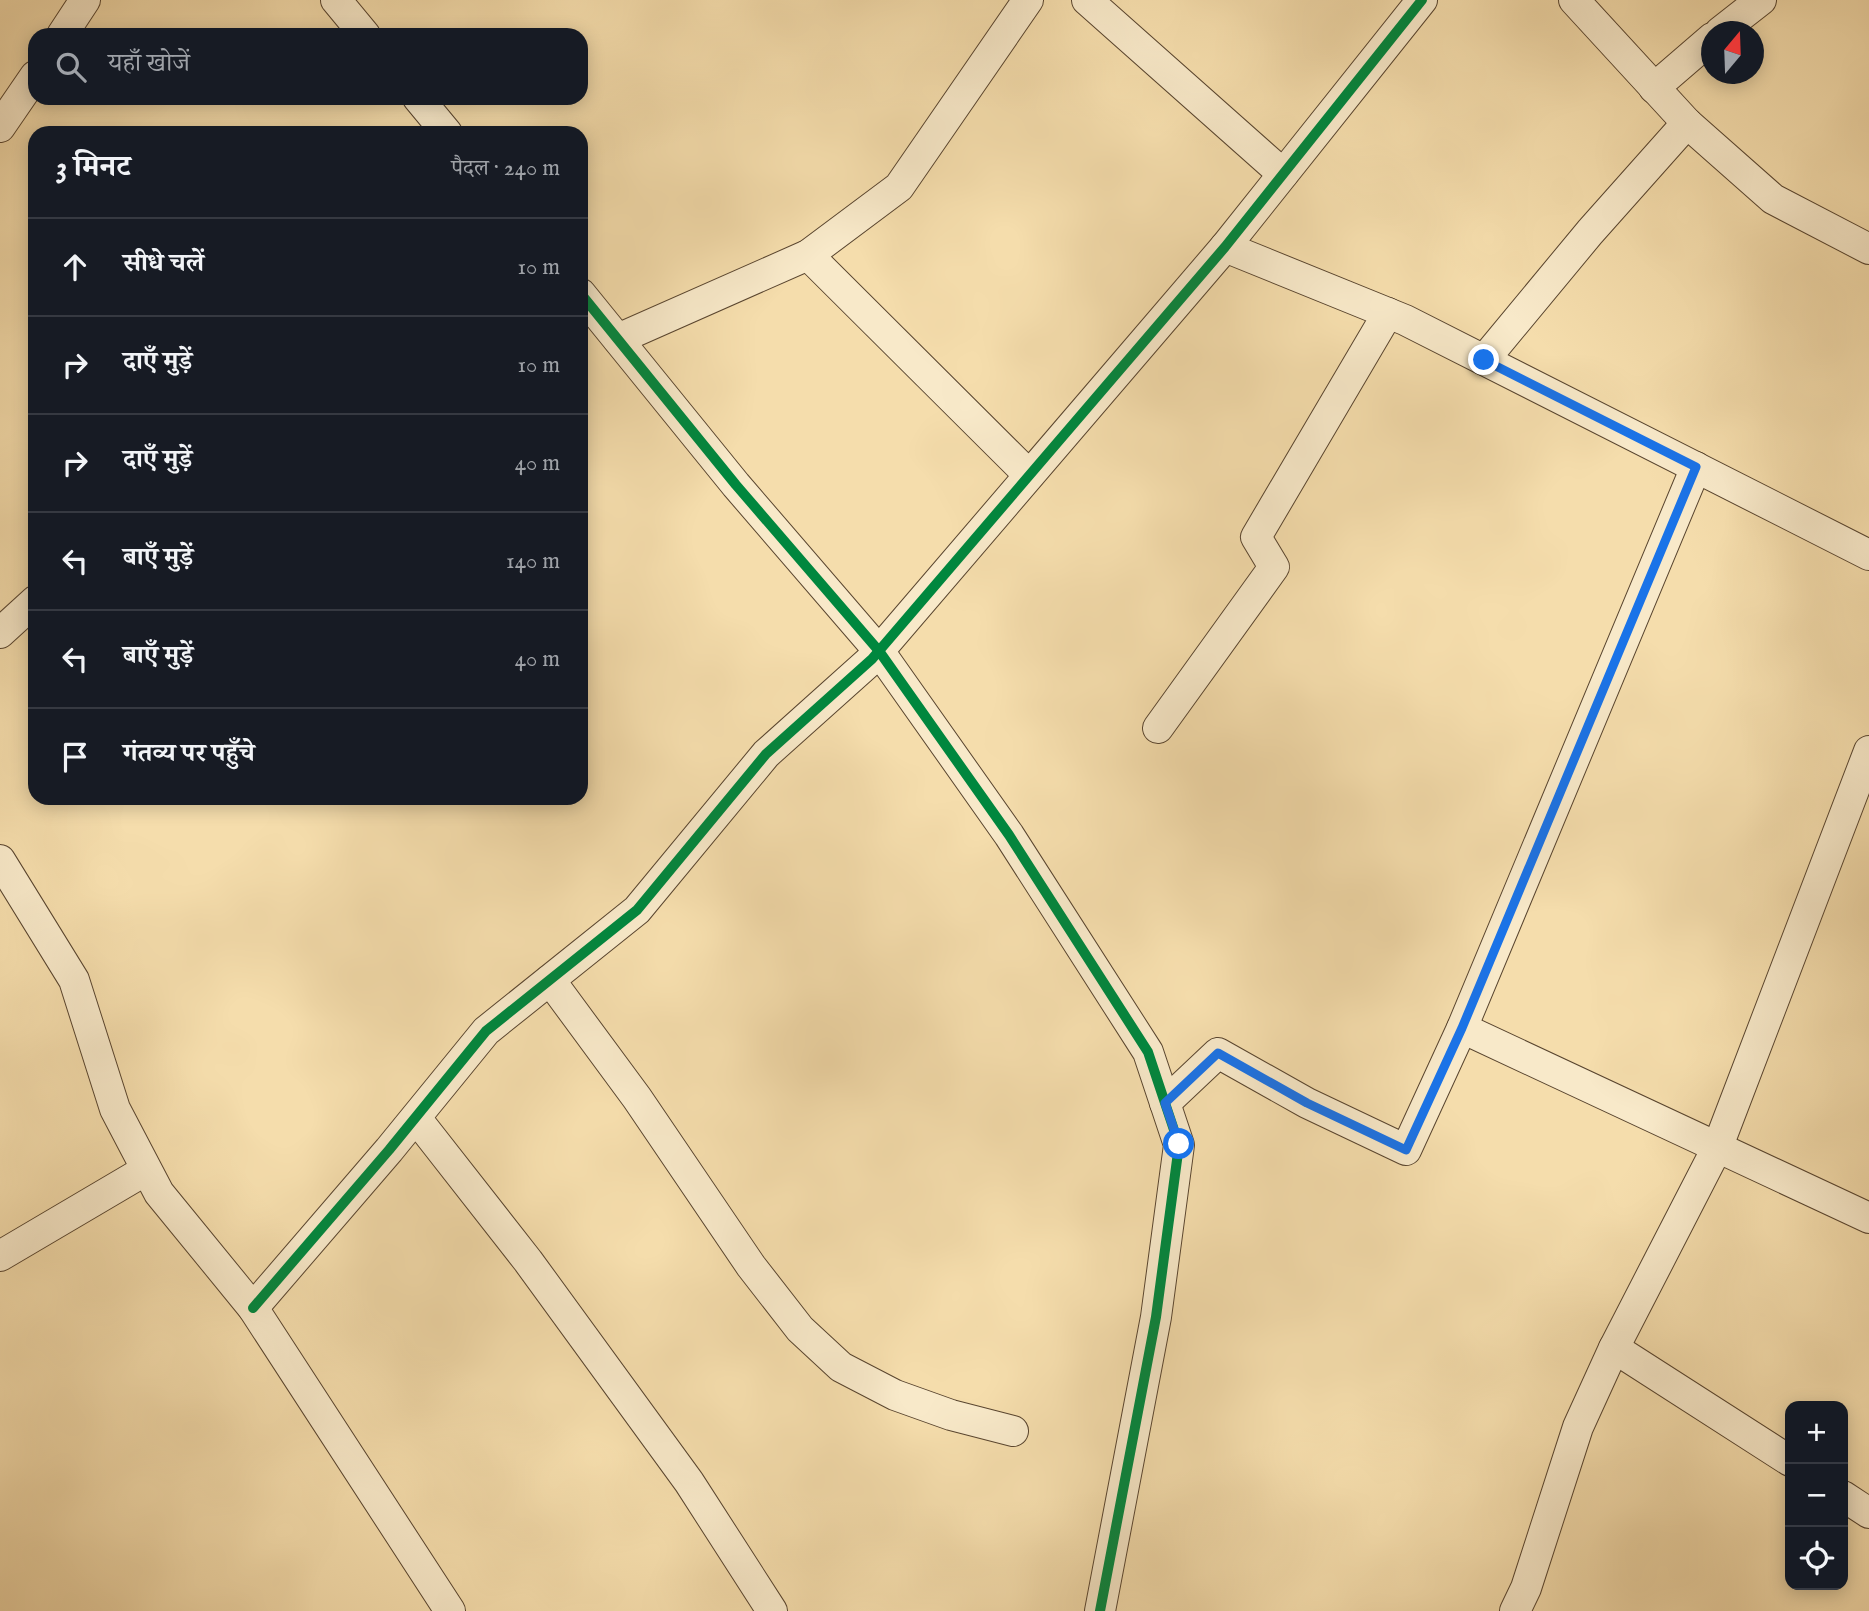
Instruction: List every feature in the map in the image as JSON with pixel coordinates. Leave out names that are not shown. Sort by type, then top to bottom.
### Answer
[{"type":"street","points":[[67,28],[85,0]]},
{"type":"street","points":[[336,0],[359,28]]},
{"type":"street","points":[[618,339],[808,255],[899,187],[1028,0]]},
{"type":"street","points":[[1087,0],[1283,174]]},
{"type":"street","points":[[1574,0],[1687,124],[1773,199],[1869,249]]},
{"type":"street","points":[[1734,21],[1761,0]]},
{"type":"street","points":[[253,1308],[416,1118],[486,1031],[637,910],[766,754],[879,651],[1225,247],[1410,4]]},
{"type":"street","points":[[1654,88],[1701,47]]},
{"type":"street","points":[[0,127],[28,86]]},
{"type":"street","points":[[424,105],[441,126]]},
{"type":"street","points":[[1484,360],[1590,232],[1687,124]]},
{"type":"street","points":[[1225,247],[1388,313],[1869,555]]},
{"type":"street","points":[[808,255],[1030,475]]},
{"type":"street","points":[[588,303],[736,485],[879,651],[1009,835],[1148,1052],[1179,1144],[1156,1317],[1100,1611]]},
{"type":"street","points":[[1158,728],[1274,567],[1256,537],[1388,313]]},
{"type":"street","points":[[1165,1103],[1218,1053],[1307,1103],[1406,1150],[1462,1028],[1696,467]]},
{"type":"street","points":[[0,633],[28,607]]},
{"type":"street","points":[[1515,1611],[1526,1588],[1578,1427],[1614,1348],[1718,1146],[1869,751]]},
{"type":"street","points":[[0,860],[74,979],[115,1109],[159,1193],[253,1308],[450,1611]]},
{"type":"street","points":[[550,980],[637,1098],[751,1266],[800,1329],[841,1367],[895,1395],[951,1415],[1013,1432]]},
{"type":"street","points":[[1462,1028],[1869,1218]]},
{"type":"street","points":[[416,1118],[528,1261],[689,1482],[772,1611]]},
{"type":"street","points":[[0,1256],[146,1170]]},
{"type":"street","points":[[1614,1348],[1785,1458]]},
{"type":"street","points":[[1848,1499],[1869,1513]]},
{"type":"cycle path","points":[[253,1308],[389,1150],[486,1031],[637,910],[766,754],[872,659],[1225,247],[1422,0]]},
{"type":"cycle path","points":[[588,303],[736,485],[879,651],[1009,835],[1148,1052],[1179,1145],[1156,1317],[1100,1611]]},
{"type":"route","points":[[1179,1144],[1165,1103],[1218,1053],[1307,1103],[1406,1150],[1462,1028],[1696,467],[1484,360]]}]
